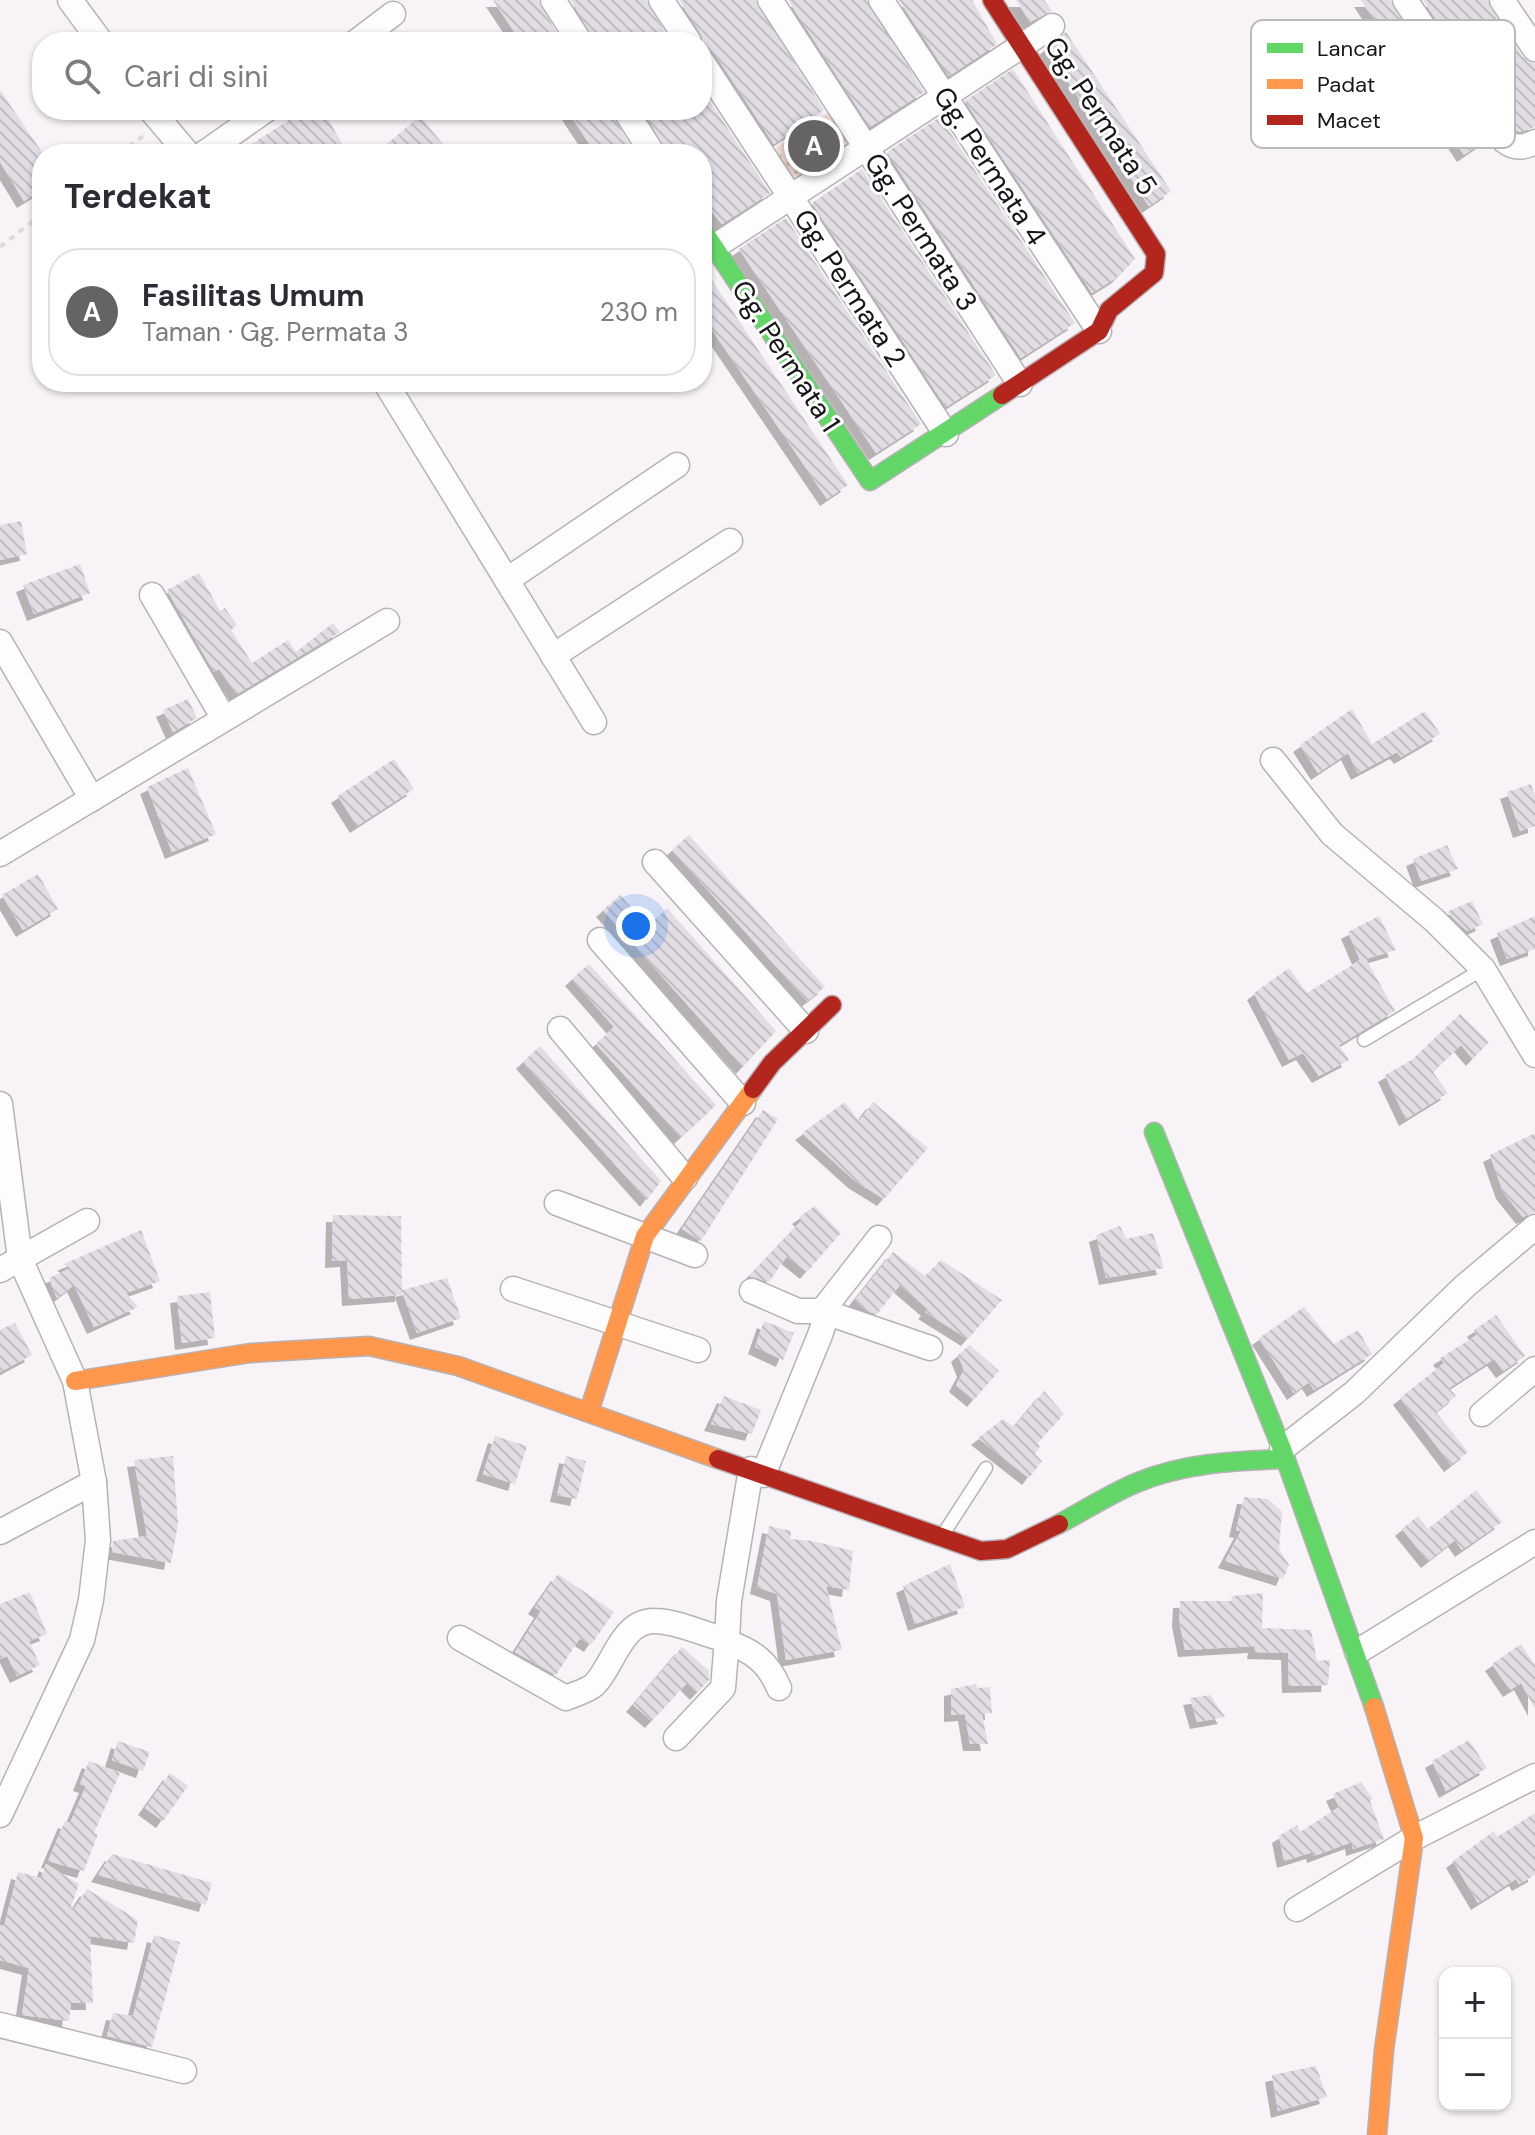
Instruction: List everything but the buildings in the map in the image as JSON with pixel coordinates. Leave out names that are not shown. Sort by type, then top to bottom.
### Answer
[{"type":"street","points":[[70,0],[94,32]]},
{"type":"street","points":[[553,0],[574,32]]},
{"type":"street","points":[[661,0],[682,32]]},
{"type":"street","name":"Gg. Permata 3","points":[[770,0],[1020,384]]},
{"type":"street","name":"Gg. Permata 4","points":[[881,0],[1099,331]]},
{"type":"street","name":"Gg. Permata 5","points":[[992,0],[1156,254],[1158,264],[1154,273],[1109,310],[1099,331]]},
{"type":"street","points":[[1405,0],[1419,20]]},
{"type":"street","points":[[1502,0],[1535,49]]},
{"type":"street","points":[[369,32],[393,14]]},
{"type":"street","points":[[712,236],[790,197],[1052,26]]},
{"type":"street","name":"Gg. Permata 2","points":[[712,77],[946,434]]},
{"type":"street","points":[[159,120],[180,144]]},
{"type":"street","points":[[239,144],[258,120]]},
{"type":"street","points":[[631,120],[647,144]]},
{"type":"street","points":[[1515,146],[1523,148],[1535,142]]},
{"type":"street","name":"Gg. Permata 1","points":[[712,244],[870,481],[946,434]]},
{"type":"street","points":[[946,434],[1099,331]]},
{"type":"street","points":[[391,392],[594,722]]},
{"type":"street","points":[[507,580],[677,465]]},
{"type":"street","points":[[553,656],[730,541]]},
{"type":"street","points":[[152,595],[223,717]]},
{"type":"street","points":[[0,854],[387,621]]},
{"type":"street","points":[[0,642],[92,799]]},
{"type":"street","points":[[1273,760],[1332,834],[1434,920],[1483,969],[1535,1055]]},
{"type":"street","points":[[655,862],[806,1031]]},
{"type":"street","points":[[600,940],[743,1103]]},
{"type":"street","points":[[589,1412],[615,1322],[645,1236],[772,1063],[832,1005]]},
{"type":"street","points":[[560,1029],[685,1178]]},
{"type":"street","points":[[0,1104],[10,1264],[75,1381],[94,1482],[98,1540],[91,1600],[82,1640],[0,1815]]},
{"type":"street","points":[[1154,1132],[1357,1652],[1414,1838],[1379,2091],[1377,2135]]},
{"type":"street","points":[[557,1203],[695,1255]]},
{"type":"street","points":[[10,1264],[87,1221]]},
{"type":"street","points":[[75,1381],[250,1356],[358,1345],[458,1366],[940,1539],[993,1552],[1017,1546],[1103,1497],[1176,1469],[1282,1454],[1354,1393],[1465,1286],[1535,1227]]},
{"type":"street","points":[[676,1738],[723,1688],[729,1601],[757,1472],[820,1335],[824,1323],[822,1311],[879,1238]]},
{"type":"street","points":[[513,1289],[698,1350]]},
{"type":"street","points":[[752,1291],[798,1311],[822,1311],[930,1348]]},
{"type":"street","points":[[1482,1414],[1535,1369]]},
{"type":"street","points":[[0,1532],[94,1482]]},
{"type":"street","points":[[1357,1652],[1535,1542]]},
{"type":"street","points":[[460,1638],[566,1698],[597,1682],[608,1659],[646,1622],[658,1621],[748,1649],[765,1662],[779,1688]]},
{"type":"street","points":[[1297,1909],[1414,1838],[1535,1776]]},
{"type":"street","points":[[0,2025],[184,2071]]},
{"type":"lane","points":[[1364,1040],[1483,969]]},
{"type":"lane","points":[[940,1539],[986,1468]]},
{"type":"path","points":[[129,144],[152,120]]},
{"type":"path","points":[[0,247],[32,222]]},
{"type":"shaded area","points":[[834,109],[856,141],[795,182],[773,150]]},
{"type":"traffic: fast","points":[[712,244],[870,481],[1002,395]]},
{"type":"traffic: fast","points":[[1154,1132],[1282,1449],[1374,1707]]},
{"type":"traffic: fast","points":[[1059,1524],[1117,1492],[1154,1476],[1208,1464],[1283,1459]]},
{"type":"traffic: slow","points":[[589,1412],[645,1236],[753,1089]]},
{"type":"traffic: slow","points":[[75,1381],[250,1353],[369,1346],[458,1366],[718,1459]]},
{"type":"traffic: slow","points":[[1374,1707],[1414,1838],[1384,2050],[1377,2135]]},
{"type":"traffic: jam","points":[[992,0],[1156,254],[1154,273],[1109,310],[1099,331],[1002,395]]},
{"type":"traffic: jam","points":[[753,1089],[772,1063],[832,1005]]},
{"type":"traffic: jam","points":[[718,1459],[981,1551],[1007,1549],[1059,1524]]},
{"type":"place","name":"Fasilitas Umum","points":[[814,146]]}]
